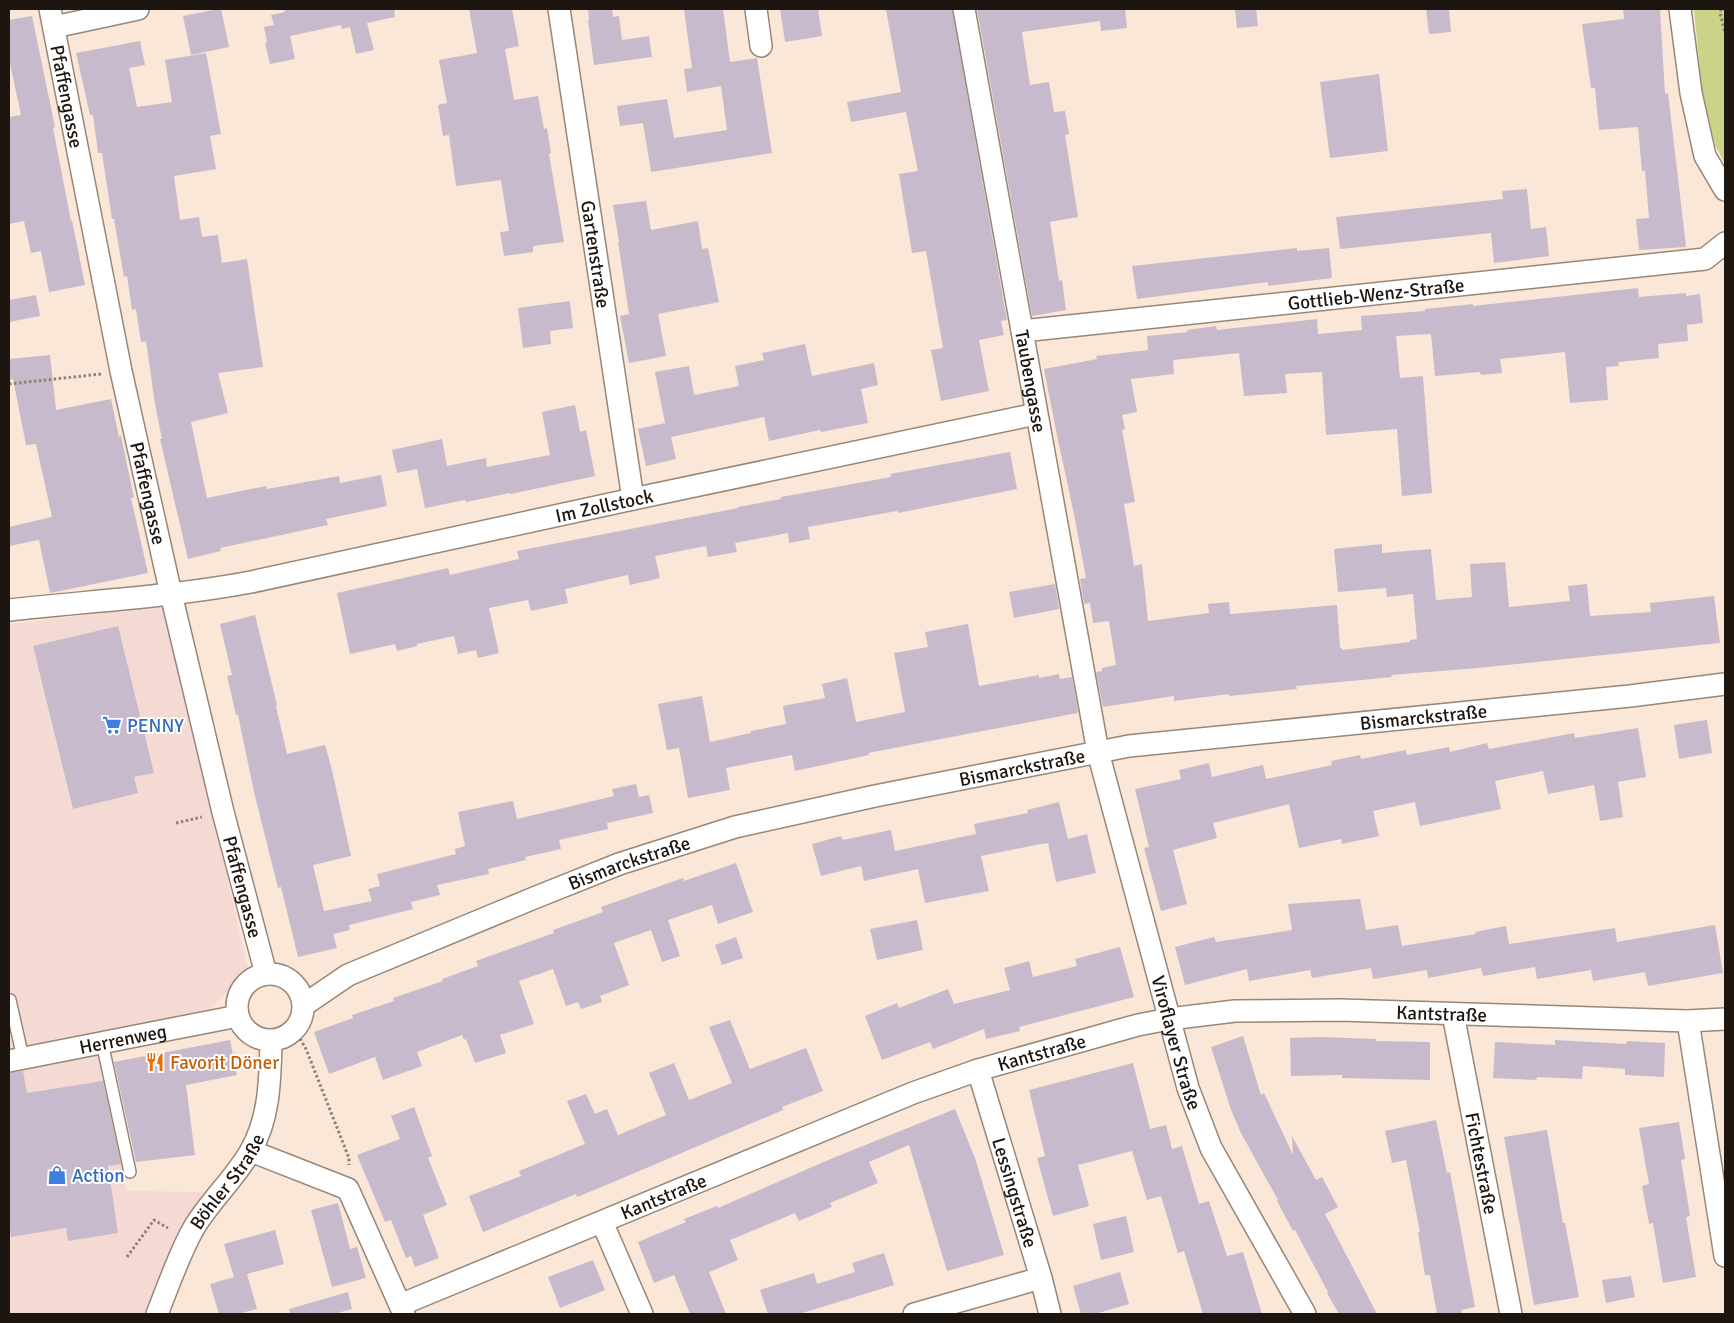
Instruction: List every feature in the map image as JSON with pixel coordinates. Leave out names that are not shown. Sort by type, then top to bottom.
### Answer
[{"type":"street","points":[[52,18],[138,9]]},
{"type":"street","name":"Gartenstraße","points":[[558,9],[633,498]]},
{"type":"street","points":[[756,9],[761,46]]},
{"type":"street","name":"Taubengasse","points":[[964,9],[1098,752]]},
{"type":"street","points":[[1680,9],[1691,93],[1705,156],[1725,190]]},
{"type":"street","name":"Pfaffengasse","points":[[52,18],[121,371],[171,594],[223,812],[266,974]]},
{"type":"street","name":"Gottlieb-Wenz-Straße","points":[[1022,331],[1705,259],[1725,244]]},
{"type":"street","name":"Im Zollstock","points":[[9,610],[171,594],[251,582],[633,498],[1036,414]]},
{"type":"street","name":"Bismarckstraße","points":[[304,1005],[348,975],[619,864],[735,827],[875,796],[1129,746],[1630,696],[1725,684]]},
{"type":"street","name":"Viroflayer Straße","points":[[1098,752],[1188,1088],[1211,1148],[1305,1314]]},
{"type":"street","points":[[266,974],[281,975],[294,983],[301,993],[304,1005],[303,1014],[295,1030],[284,1038],[271,1041],[260,1039],[250,1034],[242,1026],[238,1016],[237,1004],[240,993],[246,984],[255,977],[266,974]]},
{"type":"street","name":"Bismarckstraße","points":[[294,983],[348,975]]},
{"type":"street","name":"Kantstraße","points":[[402,1310],[602,1222],[913,1093],[978,1070],[1066,1044],[1169,1019],[1235,1011],[1340,1010],[1688,1021],[1725,1020]]},
{"type":"street","name":"Fichtestraße","points":[[1454,1014],[1511,1314]]},
{"type":"street","name":"Herrenweg","points":[[16,1060],[238,1016]]},
{"type":"street","points":[[1688,1021],[1725,1256]]},
{"type":"street","name":"Böhler Straße","points":[[157,1314],[195,1227],[251,1151],[266,1113],[271,1076],[271,1041]]},
{"type":"street","name":"Lessingstraße","points":[[978,1070],[1041,1278],[1050,1314]]},
{"type":"street","points":[[251,1151],[348,1189],[402,1310]]},
{"type":"street","points":[[602,1222],[642,1314]]},
{"type":"street","points":[[914,1314],[1041,1278]]},
{"type":"lane","points":[[10,1000],[16,1060]]},
{"type":"lane","points":[[102,1042],[130,1172]]},
{"type":"path","points":[[1721,9],[1720,13],[1725,33]]},
{"type":"path","points":[[9,384],[121,371]]},
{"type":"path","points":[[295,1030],[306,1049],[349,1158],[348,1189]]},
{"type":"path","points":[[127,1257],[154,1220],[188,1240]]},
{"type":"shaded area","points":[[168,606],[248,971],[211,1008],[96,1039],[127,1191],[204,1192],[149,1314],[9,1314],[9,624]]},
{"type":"green space","points":[[1694,9],[1725,9],[1725,164],[1715,145],[1702,90]]},
{"type":"building","points":[[221,9],[229,47],[191,55],[183,16]]},
{"type":"building","points":[[284,9],[394,9],[395,17],[367,23],[374,50],[356,54],[350,27],[342,29],[341,25],[290,36],[295,59],[270,64],[265,43],[267,42],[264,27],[274,25],[271,15],[285,12]]},
{"type":"building","points":[[469,9],[512,9],[519,46],[505,49],[514,100],[538,96],[544,129],[547,128],[551,153],[549,154],[564,242],[533,246],[533,252],[504,256],[500,232],[509,231],[501,180],[456,186],[449,135],[443,136],[438,105],[447,103],[439,60],[477,53]]},
{"type":"building","points":[[588,9],[612,9],[613,17],[619,16],[622,40],[649,36],[652,57],[594,65]]},
{"type":"building","points":[[684,9],[723,9],[730,62],[757,58],[772,153],[651,172],[643,123],[620,126],[617,106],[667,99],[674,138],[727,130],[721,86],[687,92],[684,69],[692,68]]},
{"type":"building","points":[[780,9],[818,9],[822,36],[785,42]]},
{"type":"building","points":[[886,9],[952,9],[1007,320],[1001,321],[1004,335],[979,340],[989,391],[941,401],[931,350],[943,348],[926,251],[912,253],[899,174],[918,171],[906,112],[851,122],[847,102],[901,92]]},
{"type":"building","points":[[977,9],[1125,9],[1127,28],[1101,31],[1100,21],[1022,32],[1030,85],[1049,82],[1054,112],[1065,111],[1069,134],[1065,135],[1078,217],[1050,222],[1059,281],[1062,280],[1066,310],[1032,316]]},
{"type":"building","points":[[1235,9],[1256,9],[1258,26],[1237,28]]},
{"type":"building","points":[[1426,9],[1449,9],[1451,32],[1429,34]]},
{"type":"building","points":[[1623,9],[1660,9],[1665,94],[1668,93],[1686,247],[1639,250],[1636,219],[1649,218],[1645,171],[1642,171],[1638,127],[1599,130],[1595,88],[1591,88],[1582,24],[1624,19]]},
{"type":"building","points":[[32,16],[85,285],[49,292],[41,251],[31,253],[24,221],[9,224],[9,117],[21,115],[9,59],[9,20]]},
{"type":"building","points":[[140,41],[145,65],[129,68],[137,107],[172,102],[165,60],[206,53],[221,134],[210,136],[216,169],[174,176],[180,220],[199,217],[202,237],[218,235],[222,263],[247,259],[263,367],[218,373],[228,413],[191,422],[207,498],[266,486],[267,489],[339,476],[340,483],[381,475],[387,506],[326,519],[328,525],[220,548],[221,551],[188,559],[160,439],[162,439],[146,341],[141,342],[136,309],[132,310],[127,276],[124,277],[114,219],[112,219],[102,153],[98,153],[93,115],[90,115],[76,53]]},
{"type":"building","points":[[1379,74],[1388,151],[1330,158],[1320,82]]},
{"type":"building","points":[[1527,189],[1531,229],[1546,227],[1549,256],[1494,263],[1491,233],[1340,249],[1336,217],[1503,199],[1502,191]]},
{"type":"building","points":[[646,201],[651,230],[698,221],[702,249],[708,248],[719,302],[658,314],[666,356],[629,363],[620,316],[629,314],[613,205]]},
{"type":"building","points":[[1297,248],[1297,251],[1329,248],[1332,278],[1268,286],[1268,282],[1137,299],[1132,266]]},
{"type":"building","points":[[1638,288],[1639,297],[1686,293],[1686,296],[1700,294],[1703,323],[1687,325],[1688,341],[1658,344],[1659,358],[1618,362],[1619,366],[1606,367],[1608,400],[1570,403],[1565,352],[1500,359],[1502,373],[1481,375],[1480,372],[1435,376],[1431,334],[1396,336],[1400,378],[1423,376],[1432,493],[1402,496],[1397,429],[1326,435],[1322,372],[1285,374],[1287,393],[1244,396],[1239,353],[1173,360],[1174,374],[1131,379],[1137,412],[1122,415],[1125,429],[1122,430],[1135,502],[1124,504],[1134,566],[1142,564],[1148,621],[1209,613],[1208,604],[1229,602],[1230,614],[1337,605],[1340,648],[1342,650],[1410,642],[1410,640],[1417,639],[1413,594],[1387,597],[1386,588],[1338,592],[1334,549],[1382,544],[1382,553],[1431,549],[1436,600],[1472,597],[1470,564],[1505,562],[1509,607],[1570,601],[1568,586],[1587,584],[1590,616],[1651,612],[1650,603],[1714,596],[1720,643],[1391,675],[1392,677],[1296,686],[1297,689],[1229,696],[1229,694],[1174,701],[1174,696],[1103,707],[1096,672],[1102,671],[1102,668],[1116,665],[1109,621],[1093,623],[1090,603],[1084,604],[1080,579],[1086,578],[1044,369],[1097,359],[1096,356],[1148,350],[1147,336],[1188,332],[1187,330],[1216,326],[1217,330],[1317,319],[1318,334],[1362,330],[1361,316]]},
{"type":"building","points":[[36,295],[40,316],[9,322],[9,300]]},
{"type":"building","points":[[570,301],[573,328],[550,331],[551,344],[523,348],[518,308]]},
{"type":"building","points":[[805,344],[812,376],[874,363],[878,385],[861,389],[868,423],[821,432],[820,430],[769,441],[764,417],[671,437],[676,459],[646,466],[638,429],[665,423],[655,372],[689,366],[694,395],[739,386],[735,366],[764,360],[762,353]]},
{"type":"building","points":[[50,355],[56,410],[111,399],[119,437],[121,436],[134,498],[131,498],[148,573],[50,593],[39,540],[9,546],[9,527],[52,517],[36,444],[26,445],[13,379],[9,380],[9,359]]},
{"type":"building","points":[[575,405],[580,432],[586,430],[595,476],[511,494],[425,508],[417,469],[397,473],[392,450],[442,439],[447,466],[486,458],[487,467],[550,455],[542,412]]},
{"type":"building","points":[[1010,452],[1017,489],[898,513],[897,511],[808,527],[810,539],[789,543],[788,533],[735,543],[737,552],[708,557],[706,546],[655,556],[660,578],[630,585],[628,575],[565,589],[568,603],[531,611],[528,600],[489,608],[499,653],[478,658],[476,650],[458,654],[454,636],[417,644],[417,646],[397,651],[395,644],[350,654],[337,593],[448,568],[450,575],[519,559],[517,551],[738,508],[781,499],[781,497],[891,477],[890,474]]},
{"type":"building","points":[[1055,584],[1059,609],[1014,618],[1009,592]]},
{"type":"building","points":[[255,615],[287,754],[325,745],[331,766],[351,856],[313,865],[324,911],[372,901],[368,889],[380,886],[377,874],[456,854],[455,849],[465,846],[458,812],[513,801],[517,819],[614,796],[612,789],[636,784],[639,797],[649,795],[653,813],[607,823],[608,829],[559,840],[561,849],[525,857],[526,860],[488,869],[489,874],[437,885],[440,895],[411,902],[413,909],[349,925],[350,930],[333,934],[337,948],[298,957],[281,887],[278,888],[254,792],[238,715],[236,715],[227,676],[232,675],[220,624]]},
{"type":"building","points":[[968,624],[979,686],[1039,675],[1039,678],[1059,674],[1060,679],[1072,677],[1077,713],[868,753],[869,755],[795,771],[792,755],[726,768],[730,790],[688,798],[679,748],[667,750],[658,704],[702,696],[710,742],[786,724],[783,706],[825,698],[822,684],[847,678],[856,722],[905,712],[894,653],[928,647],[925,632]]},
{"type":"building","points":[[118,626],[154,773],[134,777],[138,793],[73,809],[33,646]]},
{"type":"building","points":[[1707,720],[1712,753],[1679,759],[1674,725]]},
{"type":"building","points":[[1638,728],[1646,777],[1618,782],[1623,817],[1600,821],[1594,785],[1548,794],[1543,771],[1495,781],[1501,809],[1420,826],[1415,802],[1373,811],[1379,836],[1342,844],[1341,839],[1299,848],[1289,804],[1213,823],[1217,838],[1173,850],[1187,904],[1161,911],[1144,848],[1149,847],[1135,789],[1181,779],[1179,770],[1209,763],[1212,777],[1263,765],[1266,779],[1332,765],[1331,761],[1360,755],[1361,759],[1406,750],[1407,755],[1449,747],[1450,752],[1487,743],[1489,749],[1574,733],[1575,738]]},
{"type":"building","points":[[1059,802],[1068,839],[1087,834],[1096,873],[1056,882],[1048,843],[1036,845],[981,856],[989,891],[925,903],[918,869],[864,881],[861,866],[821,876],[812,844],[841,836],[843,840],[891,830],[895,851],[976,834],[974,824],[1028,813],[1027,810]]},
{"type":"building","points":[[736,863],[753,912],[718,924],[712,905],[668,920],[680,956],[662,962],[651,930],[614,943],[629,985],[600,996],[602,1002],[581,1009],[578,1002],[566,1006],[553,969],[519,981],[534,1024],[500,1035],[506,1053],[475,1063],[466,1039],[464,1040],[462,1035],[417,1052],[422,1066],[383,1080],[375,1057],[329,1074],[314,1032],[353,1018],[352,1015],[394,1001],[393,998],[443,981],[442,979],[478,966],[476,961],[554,933],[553,930],[603,912],[601,907],[683,878],[684,881]]},
{"type":"building","points":[[1360,899],[1366,930],[1398,925],[1402,946],[1476,934],[1475,932],[1506,926],[1509,944],[1615,928],[1617,942],[1715,925],[1723,973],[1648,986],[1645,972],[1593,981],[1591,970],[1537,979],[1535,967],[1483,976],[1481,968],[1428,978],[1427,970],[1373,979],[1371,968],[1312,978],[1310,970],[1249,981],[1247,969],[1185,985],[1175,947],[1214,937],[1216,942],[1292,930],[1288,904]]},
{"type":"building","points":[[917,920],[923,950],[877,960],[870,929]]},
{"type":"building","points":[[736,937],[743,958],[722,965],[715,945]]},
{"type":"building","points":[[1120,947],[1134,997],[1019,1027],[1020,1031],[986,1039],[984,1029],[933,1049],[930,1042],[882,1060],[865,1016],[897,1003],[899,1008],[948,989],[954,1004],[1010,990],[1004,968],[1029,961],[1033,977],[1077,966],[1075,959]]},
{"type":"building","points":[[730,1020],[750,1069],[806,1048],[823,1091],[782,1107],[783,1110],[611,1183],[577,1197],[576,1194],[483,1232],[469,1196],[521,1176],[519,1171],[585,1144],[567,1101],[586,1094],[595,1114],[607,1109],[618,1135],[666,1115],[649,1073],[674,1063],[689,1100],[732,1083],[709,1027]]},
{"type":"building","points":[[1243,1036],[1261,1095],[1264,1093],[1293,1155],[1292,1136],[1316,1180],[1322,1177],[1338,1207],[1325,1214],[1377,1314],[1339,1314],[1241,1133],[1231,1110],[1211,1047]]},
{"type":"building","points":[[1320,1037],[1430,1042],[1430,1080],[1342,1078],[1342,1075],[1291,1076],[1290,1038]]},
{"type":"building","points":[[230,1040],[237,1075],[186,1085],[195,1155],[136,1162],[114,1062]]},
{"type":"building","points":[[1555,1040],[1626,1044],[1627,1041],[1665,1043],[1664,1077],[1625,1075],[1625,1069],[1583,1066],[1582,1079],[1537,1077],[1536,1080],[1493,1078],[1495,1042],[1555,1045]]},
{"type":"building","points":[[1133,1063],[1150,1129],[1166,1125],[1172,1149],[1182,1146],[1199,1204],[1209,1201],[1227,1256],[1243,1252],[1262,1314],[1203,1314],[1184,1251],[1178,1253],[1161,1196],[1147,1200],[1132,1151],[1078,1165],[1089,1206],[1053,1216],[1037,1158],[1045,1156],[1029,1090]]},
{"type":"building","points":[[23,1071],[27,1093],[103,1081],[121,1164],[108,1166],[118,1233],[68,1241],[66,1228],[11,1237],[9,1222],[9,1073]]},
{"type":"building","points":[[414,1107],[432,1156],[428,1158],[447,1205],[423,1215],[439,1258],[415,1267],[411,1256],[406,1258],[391,1220],[385,1222],[357,1155],[400,1139],[391,1116]]},
{"type":"building","points":[[955,1109],[975,1158],[1004,1255],[947,1271],[909,1145],[869,1162],[878,1183],[830,1203],[832,1207],[799,1221],[795,1213],[730,1240],[738,1260],[709,1272],[726,1314],[690,1314],[674,1275],[654,1283],[638,1242],[686,1222],[684,1219],[717,1206],[718,1208],[833,1158]]},
{"type":"building","points":[[1436,1120],[1447,1173],[1450,1172],[1475,1307],[1461,1310],[1462,1314],[1437,1314],[1430,1275],[1425,1275],[1418,1233],[1420,1232],[1406,1160],[1392,1163],[1385,1131]]},
{"type":"building","points":[[1679,1122],[1685,1159],[1681,1160],[1690,1216],[1686,1217],[1696,1277],[1663,1283],[1653,1223],[1649,1224],[1642,1186],[1649,1184],[1639,1128]]},
{"type":"building","points":[[1547,1130],[1563,1223],[1565,1223],[1579,1297],[1534,1305],[1504,1137]]},
{"type":"building","points":[[338,1203],[350,1249],[357,1247],[366,1278],[332,1287],[311,1210]]},
{"type":"building","points":[[1126,1216],[1134,1252],[1101,1260],[1093,1224]]},
{"type":"building","points":[[275,1230],[284,1264],[247,1274],[257,1309],[237,1314],[219,1314],[210,1284],[234,1277],[224,1244]]},
{"type":"building","points":[[884,1253],[894,1285],[799,1314],[768,1314],[760,1290],[814,1273],[817,1284],[855,1272],[852,1263]]},
{"type":"building","points":[[593,1260],[605,1290],[560,1308],[548,1277]]},
{"type":"building","points":[[1120,1272],[1129,1304],[1095,1314],[1081,1314],[1073,1286]]},
{"type":"building","points":[[1631,1276],[1635,1297],[1606,1303],[1602,1280]]},
{"type":"building","points":[[348,1292],[352,1309],[334,1314],[290,1314],[289,1309]]},
{"type":"place","name":"PENNY","points":[[112,725]]},
{"type":"place","name":"Favorit Döner","points":[[155,1062]]},
{"type":"place","name":"Action","points":[[57,1175]]}]
